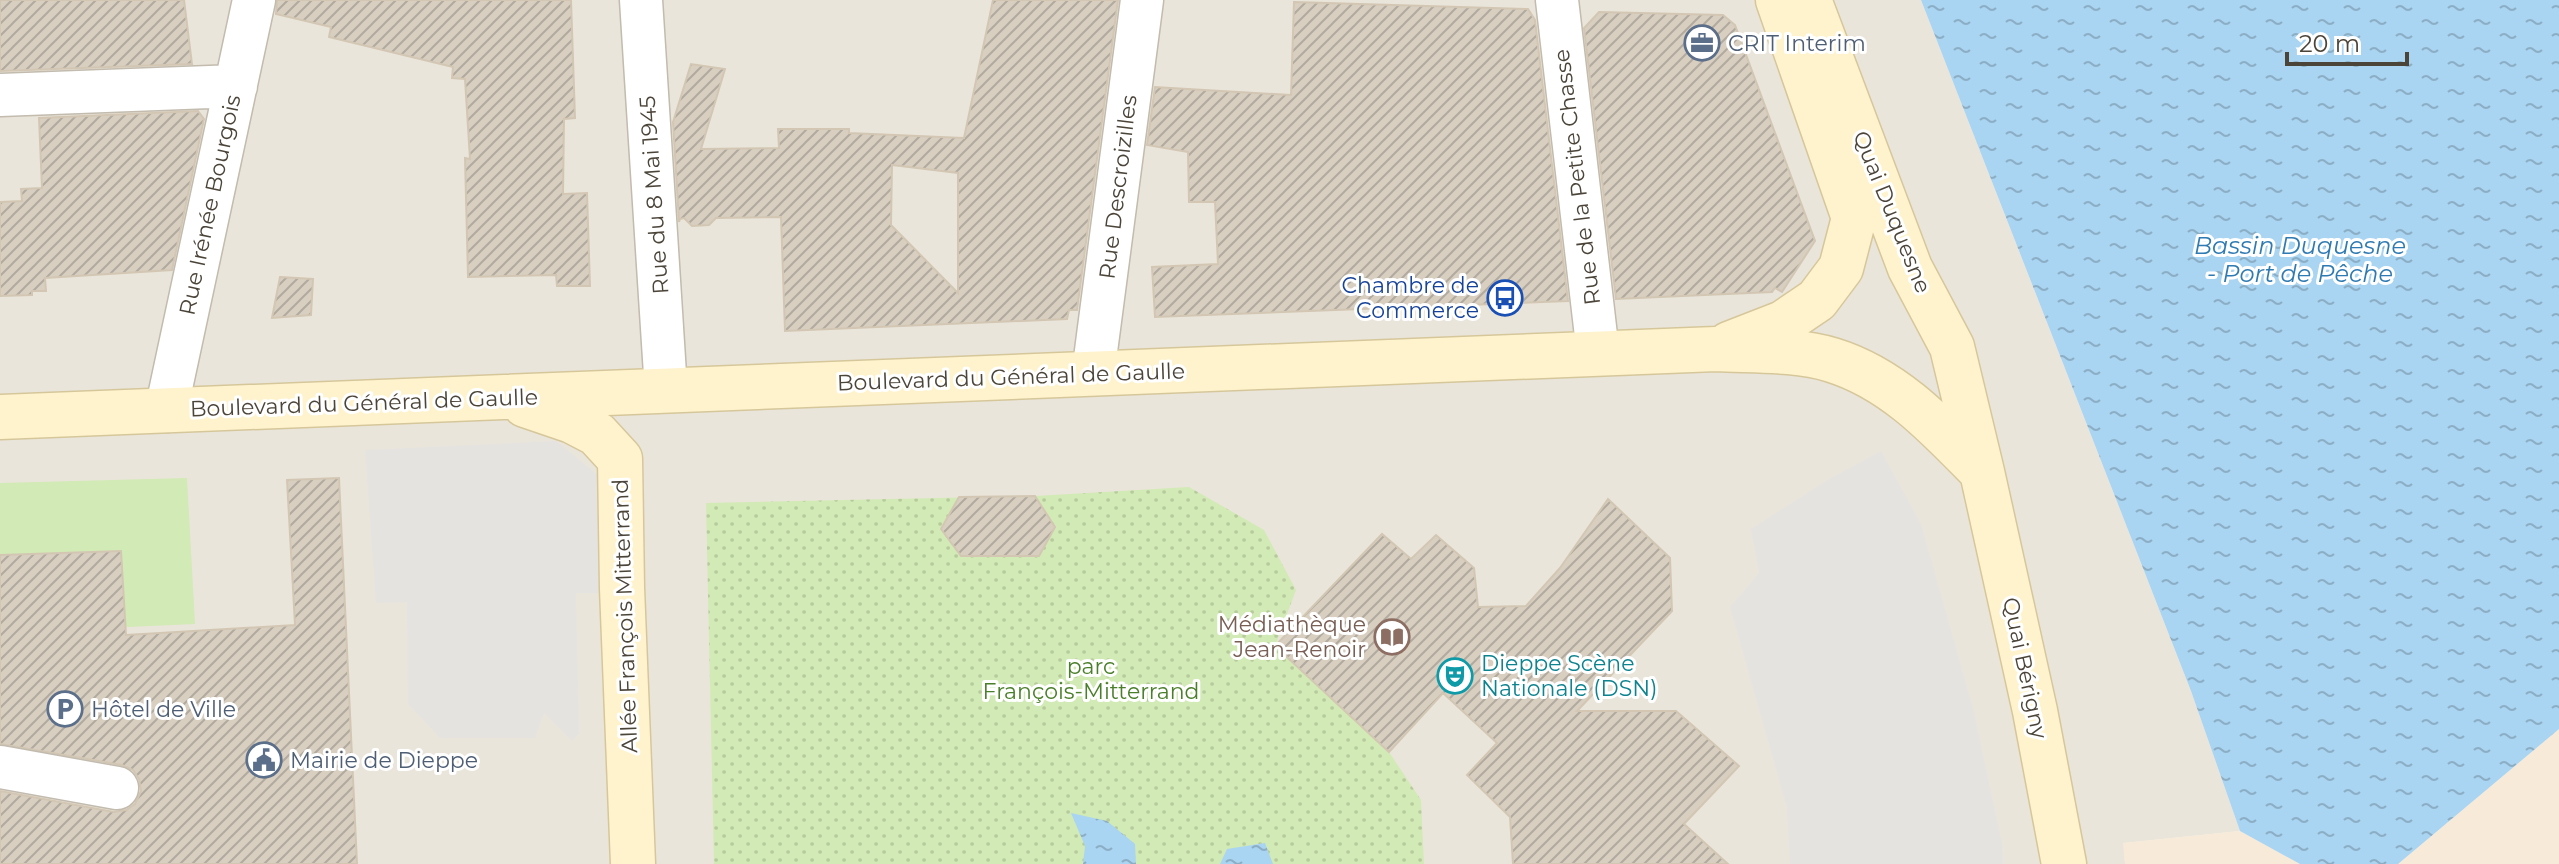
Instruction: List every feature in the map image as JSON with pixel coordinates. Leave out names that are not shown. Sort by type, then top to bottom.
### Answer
[{"type":"main road","name":"Quai Duquesne","points":[[1716,349],[1783,323],[1817,300],[1841,268],[1854,218],[1778,0]]},
{"type":"main road","name":"Quai Duquesne","points":[[1809,0],[1910,268],[1952,347],[1982,472]]},
{"type":"main road","name":"Boulevard du Général de Gaulle","points":[[0,417],[1716,349],[1831,359],[1881,382],[1915,405],[1982,472]]},
{"type":"main road","name":"Allée François Mitterrand","points":[[499,397],[572,421],[597,434],[620,459],[633,864]]},
{"type":"main road","name":"Quai Bérigny","points":[[1982,472],[2035,711],[2064,864]]},
{"type":"street","name":"Rue Irénée Bourgois","points":[[166,411],[254,0]]},
{"type":"street","name":"Rue du 8 Mai 1945","points":[[641,0],[666,390]]},
{"type":"street","name":"Rue Descroizilles","points":[[1093,374],[1142,0]]},
{"type":"street","name":"Rue de la Petite Chasse","points":[[1557,0],[1598,353]]},
{"type":"street","points":[[0,95],[236,86]]},
{"type":"street","points":[[0,767],[117,788]]},
{"type":"shaded area","points":[[0,0],[1921,0],[2191,691],[2240,831],[2124,843],[2125,864],[0,864]]},
{"type":"shaded area","points":[[556,441],[604,480],[607,593],[576,593],[579,734],[572,741],[544,713],[535,738],[440,738],[408,704],[407,602],[376,603],[365,450]]},
{"type":"shaded area","points":[[1881,451],[1921,524],[1974,712],[2002,844],[2003,864],[1790,864],[1787,808],[1730,607],[1759,573],[1751,529],[1829,479]]},
{"type":"shaded area","points":[[2559,729],[2559,864],[2398,864]]},
{"type":"shaded area","points":[[2240,831],[2300,864],[2125,864],[2123,843]]},
{"type":"green space","points":[[187,478],[195,624],[60,630],[0,724],[0,483]]},
{"type":"green space","name":"parc François-Mitterrand","points":[[1189,487],[1264,530],[1296,590],[1275,646],[1389,752],[1421,800],[1424,864],[714,864],[706,503],[1035,496]]},
{"type":"water","name":"Bassin Duquesne - Port de Pêche","points":[[1921,0],[2559,0],[2559,729],[2398,864],[2300,864],[2240,831],[2191,691]]},
{"type":"water","points":[[1071,813],[1107,821],[1135,844],[1136,864],[1083,864],[1085,846]]},
{"type":"water","points":[[1265,843],[1273,864],[1220,864],[1227,849]]},
{"type":"building","points":[[0,0],[184,0],[192,64],[0,71]]},
{"type":"building","points":[[277,0],[571,0],[575,118],[564,119],[563,194],[587,193],[590,286],[557,286],[556,275],[468,277],[465,158],[470,159],[465,79],[452,78],[453,67],[329,37],[331,27],[276,14]]},
{"type":"building","points":[[993,0],[1118,0],[1077,310],[1069,310],[1067,319],[785,331],[781,217],[716,218],[709,225],[692,226],[684,218],[679,222],[673,122],[691,64],[725,69],[701,149],[779,148],[778,129],[849,129],[849,133],[964,138]],"holes":[[[892,165],[958,173],[958,293],[891,225]]]},
{"type":"building","points":[[1294,2],[1528,9],[1535,20],[1568,301],[1155,317],[1152,267],[1218,264],[1215,202],[1189,202],[1188,152],[1147,145],[1155,87],[1291,95]]},
{"type":"building","points":[[1599,12],[1723,15],[1735,25],[1815,241],[1782,292],[1775,288],[1772,292],[1616,299],[1584,28]]},
{"type":"building","points":[[198,111],[204,119],[172,270],[45,278],[46,291],[32,291],[32,295],[0,296],[0,202],[22,201],[21,189],[42,188],[39,118]]},
{"type":"building","points":[[280,277],[313,279],[311,315],[272,318]]},
{"type":"building","points":[[339,478],[357,864],[0,864],[0,791],[114,812],[126,810],[135,804],[141,791],[139,779],[133,770],[122,765],[0,744],[0,555],[121,551],[126,635],[295,625],[287,480]]},
{"type":"building","points":[[1035,496],[1055,527],[1039,556],[961,556],[941,529],[959,497]]},
{"type":"building","name":"Dieppe Scène Nationale (DSN)","points":[[1608,499],[1670,558],[1672,611],[1577,711],[1676,711],[1739,766],[1684,824],[1728,864],[1513,864],[1510,817],[1467,775],[1497,743],[1443,693],[1389,752],[1275,646],[1382,534],[1411,559],[1436,535],[1474,568],[1478,607],[1526,606],[1560,568]]},
{"type":"place","name":"CRIT Interim","points":[[1702,43]]},
{"type":"place","name":"Chambre de Commerce","points":[[1505,298]]},
{"type":"place","name":"Médiathèque Jean-Renoir","points":[[1392,637]]},
{"type":"place","name":"Dieppe Scène Nationale (DSN)","points":[[1455,676]]},
{"type":"place","name":"Hôtel de Ville","points":[[65,709]]},
{"type":"place","name":"Mairie de Dieppe","points":[[264,760]]}]
